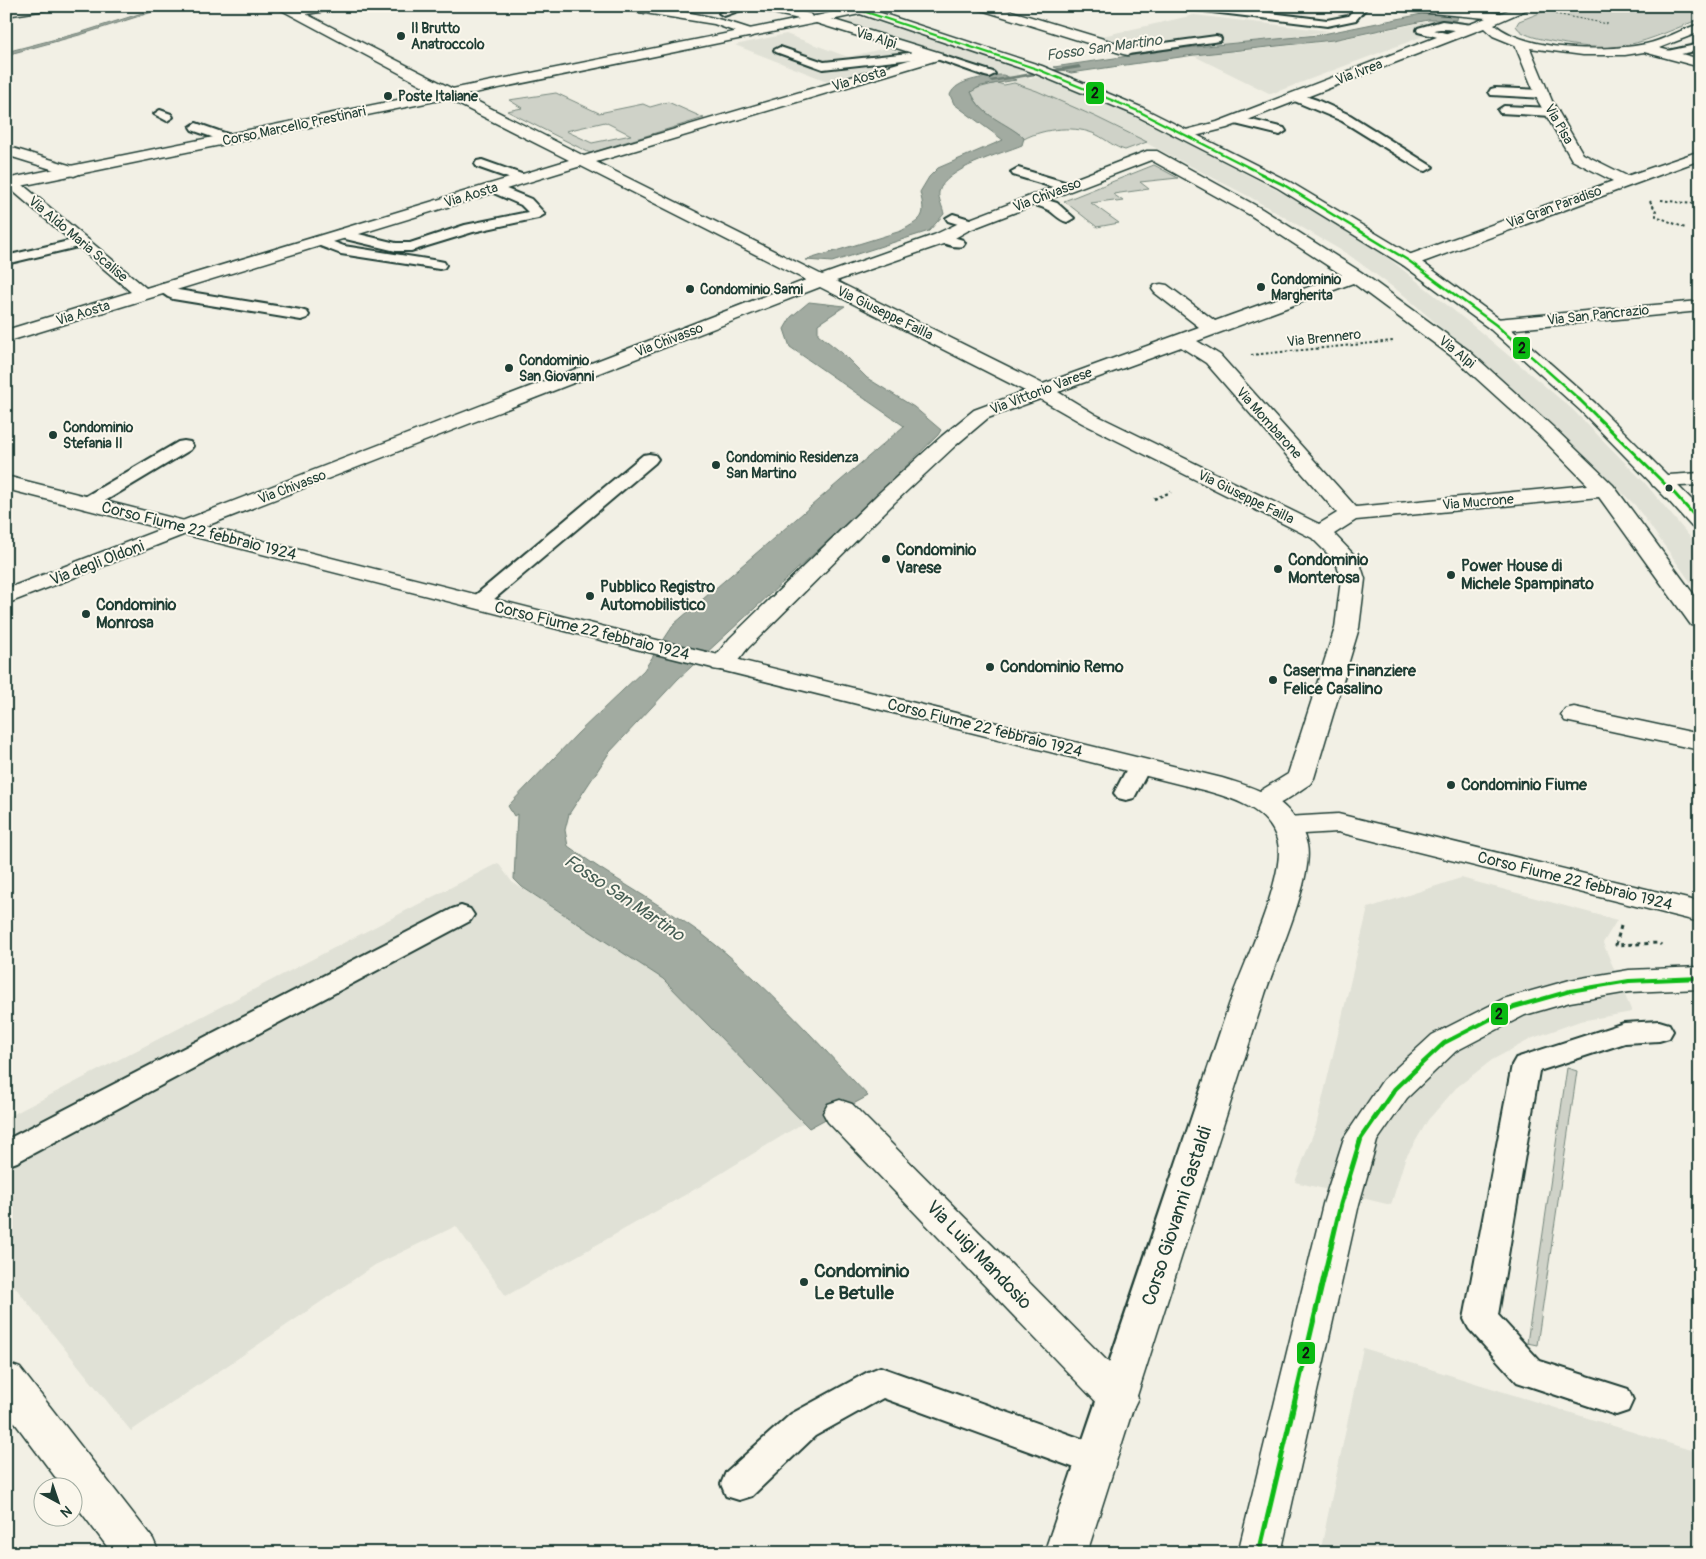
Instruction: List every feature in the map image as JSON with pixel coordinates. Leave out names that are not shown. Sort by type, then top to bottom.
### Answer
[{"type":"street","points":[[6,12],[46,6]]},
{"type":"street","name":"Via Giuseppe Failla","points":[[280,6],[449,94],[1041,391],[1090,419],[1206,478],[1320,533]]},
{"type":"street","points":[[293,13],[334,6]]},
{"type":"street","points":[[626,6],[717,21],[750,33]]},
{"type":"street","name":"Via Alpi","points":[[759,6],[817,19],[932,55]]},
{"type":"street","points":[[828,6],[856,11],[1053,75],[1187,134],[1284,185],[1409,260],[1496,325],[1588,407],[1700,522]]},
{"type":"street","name":"Corso Marcello Prestinari","points":[[9,184],[881,6]]},
{"type":"street","points":[[982,6],[1128,51]]},
{"type":"street","points":[[1396,6],[1503,16]]},
{"type":"street","name":"Via Ivrea","points":[[1187,134],[1236,120],[1529,6]]},
{"type":"street","points":[[1486,23],[1491,29],[1507,38],[1568,51],[1594,52],[1644,48],[1700,28]]},
{"type":"street","name":"Via Pisa","points":[[1522,42],[1543,94],[1577,156],[1617,184]]},
{"type":"street","points":[[1644,48],[1700,63]]},
{"type":"street","name":"Via Aosta","points":[[6,336],[932,55]]},
{"type":"street","name":"Corso Marcello Prestinari","points":[[6,150],[74,171]]},
{"type":"street","name":"Via Alpi","points":[[1152,154],[1256,212],[1355,276],[1462,354],[1547,432],[1605,490],[1700,620]]},
{"type":"street","name":"Via Chivasso","points":[[187,528],[820,281],[954,234],[971,224],[1152,154]]},
{"type":"street","name":"Via Gran Paradiso","points":[[1409,260],[1700,155]]},
{"type":"street","name":"Via Aldo Maria Scalise","points":[[9,184],[143,294]]},
{"type":"street","name":"Via Vittorio Varese","points":[[710,661],[739,643],[943,445],[981,414],[1355,276]]},
{"type":"street","points":[[1161,288],[1212,328]]},
{"type":"street","name":"Via San Pancrazio","points":[[1496,325],[1700,306]]},
{"type":"street","name":"Via Mombarone","points":[[1182,339],[1213,359],[1350,514]]},
{"type":"street","points":[[1661,481],[1700,479]]},
{"type":"street","name":"Corso Fiume 22 febbraio 1924","points":[[6,482],[710,661],[1140,766],[1236,792],[1262,802]]},
{"type":"street","name":"Via Mucrone","points":[[1350,514],[1605,490]]},
{"type":"street","points":[[1286,826],[1276,813],[1262,802],[1300,778],[1347,628],[1353,579],[1347,560],[1320,533],[1350,514]]},
{"type":"street","name":"Via degli Oldoni","points":[[6,597],[187,528]]},
{"type":"street","points":[[1574,715],[1700,742]]},
{"type":"street","name":"Corso Fiume 22 febbraio 1924","points":[[1286,826],[1338,823],[1700,912]]},
{"type":"street","name":"Corso Giovanni Gastaldi","points":[[1065,1553],[1118,1398],[1255,974],[1289,881],[1293,846],[1286,826]]},
{"type":"street","points":[[1259,1553],[1341,1204],[1361,1138],[1395,1089],[1444,1043],[1514,1008],[1570,991],[1629,981],[1700,978]]},
{"type":"street","name":"Via Luigi Mandosio","points":[[840,1113],[1118,1398]]},
{"type":"street","points":[[6,1380],[138,1553]]},
{"type":"lane","points":[[724,13],[747,6]]},
{"type":"lane","points":[[1187,6],[1327,23],[1352,18],[1363,6]]},
{"type":"lane","points":[[1347,24],[1361,21],[1373,6]]},
{"type":"lane","points":[[1449,37],[1422,30],[1442,24],[1472,28]]},
{"type":"lane","points":[[1128,51],[1216,39]]},
{"type":"lane","points":[[1667,54],[1700,47]]},
{"type":"lane","points":[[780,50],[823,66],[932,55],[989,74]]},
{"type":"lane","points":[[1495,92],[1543,94]]},
{"type":"lane","points":[[1296,97],[1312,101],[1334,112],[1426,167]]},
{"type":"lane","points":[[1504,110],[1552,112]]},
{"type":"lane","points":[[1236,120],[1280,131]]},
{"type":"lane","points":[[196,128],[229,139]]},
{"type":"lane","points":[[482,164],[522,179]]},
{"type":"lane","points":[[1018,172],[1066,187]]},
{"type":"lane","points":[[342,234],[396,247],[412,247],[470,228],[538,214],[526,202],[494,188]]},
{"type":"lane","points":[[1034,200],[1052,206],[1067,218]]},
{"type":"lane","points":[[320,241],[341,250],[439,265]]},
{"type":"lane","points":[[6,260],[81,242]]},
{"type":"lane","points":[[163,288],[173,294],[198,299],[301,315]]},
{"type":"lane","points":[[88,503],[155,460],[184,446]]},
{"type":"lane","points":[[479,602],[649,459]]},
{"type":"lane","points":[[1126,793],[1140,766]]},
{"type":"lane","points":[[6,1154],[461,915]]},
{"type":"lane","points":[[1616,1400],[1529,1372],[1481,1319],[1526,1065],[1624,1033],[1659,1031]]},
{"type":"lane","points":[[739,1484],[803,1425],[880,1382],[1097,1460]]},
{"type":"path","points":[[1617,184],[1649,200],[1656,211],[1656,216],[1685,228]]},
{"type":"path","name":"Via Brennero","points":[[1213,359],[1438,336]]},
{"type":"path","points":[[1623,919],[1616,945],[1659,943],[1664,949]]},
{"type":"shaded area","points":[[1558,6],[1700,6],[1700,19],[1646,40],[1627,45],[1607,47],[1576,46],[1538,38],[1525,34],[1516,26],[1519,21]]},
{"type":"shaded area","points":[[1194,15],[1329,31],[1283,39],[1222,46],[1233,52],[1333,41],[1435,20],[1463,21],[1271,94],[1192,55],[1221,52],[1175,50],[1151,53],[1098,37]]},
{"type":"shaded area","points":[[861,17],[1025,71],[1017,73],[1030,78],[1040,77],[1146,121],[1299,202],[1383,254],[1477,329],[1572,409],[1644,482],[1700,549],[1700,595],[1635,505],[1529,405],[1405,296],[1349,255],[1250,197],[1096,117],[1014,83],[1012,81],[1015,80],[1003,75],[840,22]]},
{"type":"shaded area","points":[[786,34],[848,57],[890,47],[917,56],[827,81],[735,45]]},
{"type":"shaded area","points":[[997,83],[1004,85],[1014,83],[1037,91],[1147,142],[1125,150],[1097,135],[1070,129],[1041,132],[1024,139],[1021,135],[986,112],[975,100],[971,92],[974,89]]},
{"type":"shaded area","points":[[556,93],[599,113],[643,104],[650,107],[668,102],[704,118],[590,153],[507,111],[522,108],[509,100]],"holes":[[[605,122],[631,135],[592,143],[566,131]]]},
{"type":"shaded area","points":[[1154,165],[1178,178],[1140,182],[1149,189],[1113,194],[1123,201],[1116,202],[1114,200],[1091,203],[1119,223],[1097,227],[1064,201]]},
{"type":"shaded area","points":[[498,863],[512,882],[683,988],[808,1120],[699,1187],[506,1296],[456,1226],[375,1265],[131,1431],[6,1276],[6,1118]]},
{"type":"shaded area","points":[[1461,878],[1617,920],[1603,943],[1632,1012],[1580,1021],[1533,1038],[1492,1060],[1456,1088],[1428,1120],[1405,1159],[1391,1205],[1295,1182],[1316,1126],[1368,908]]},
{"type":"shaded area","points":[[1567,1068],[1577,1071],[1537,1345],[1527,1343]]},
{"type":"shaded area","points":[[1700,1282],[1700,1396],[1693,1395]]},
{"type":"shaded area","points":[[1363,1348],[1700,1453],[1700,1553],[1320,1553]]},
{"type":"water","points":[[164,6],[171,6],[83,34],[6,55],[6,52],[79,33]]},
{"type":"water","points":[[1422,14],[1458,14],[1457,20],[1428,20],[1333,40],[1194,55],[1071,73],[1054,67],[1175,49],[1318,35]]},
{"type":"water","points":[[998,75],[1016,80],[981,86],[971,92],[975,100],[987,113],[1024,138],[1022,145],[962,169],[943,183],[939,197],[944,214],[929,231],[832,262],[806,260],[909,227],[919,220],[923,212],[920,192],[929,177],[938,168],[1003,140],[954,104],[950,95],[953,90],[964,82]]},
{"type":"water","points":[[809,302],[845,306],[818,324],[818,334],[842,353],[867,378],[914,407],[941,430],[857,514],[678,679],[609,753],[569,814],[565,830],[568,846],[702,934],[747,971],[868,1096],[809,1128],[663,979],[522,887],[514,879],[517,814],[514,816],[508,806],[578,733],[644,670],[674,624],[904,426],[790,347],[784,329],[791,317]]},
{"type":"waterway","name":"Fosso San Martino","points":[[992,80],[1079,67]]},
{"type":"transit line","name":"2","points":[[860,10],[1037,69],[1138,111],[1284,185],[1409,261],[1496,325],[1588,407],[1675,494],[1700,522]]},
{"type":"transit line","name":"2","points":[[1259,1553],[1341,1204],[1361,1138],[1395,1089],[1444,1043],[1514,1007],[1570,991],[1629,981],[1700,978]]},
{"type":"place","name":"Il Brutto Anatroccolo","points":[[401,36]]},
{"type":"place","name":"Poste Italiane","points":[[388,96]]},
{"type":"place","name":"Condominio Margherita","points":[[1261,287]]},
{"type":"place","name":"Condominio Sami","points":[[690,289]]},
{"type":"place","name":"Condominio San Giovanni","points":[[509,368]]},
{"type":"place","name":"Condominio Stefania II","points":[[53,435]]},
{"type":"place","name":"Condominio Residenza San Martino","points":[[716,465]]},
{"type":"place","name":"Condominio Varese","points":[[886,559]]},
{"type":"place","name":"Condominio Monterosa","points":[[1278,569]]},
{"type":"place","name":"Power House di Michele Spampinato","points":[[1451,575]]},
{"type":"place","name":"Pubblico Registro Automobilistico","points":[[590,596]]},
{"type":"place","name":"Condominio Monrosa","points":[[86,614]]},
{"type":"place","name":"Condominio Remo","points":[[990,667]]},
{"type":"place","name":"Caserma Finanziere Felice Casalino","points":[[1273,680]]},
{"type":"place","name":"Condominio Fiume","points":[[1451,785]]},
{"type":"place","name":"Condominio Le Betulle","points":[[804,1282]]}]
